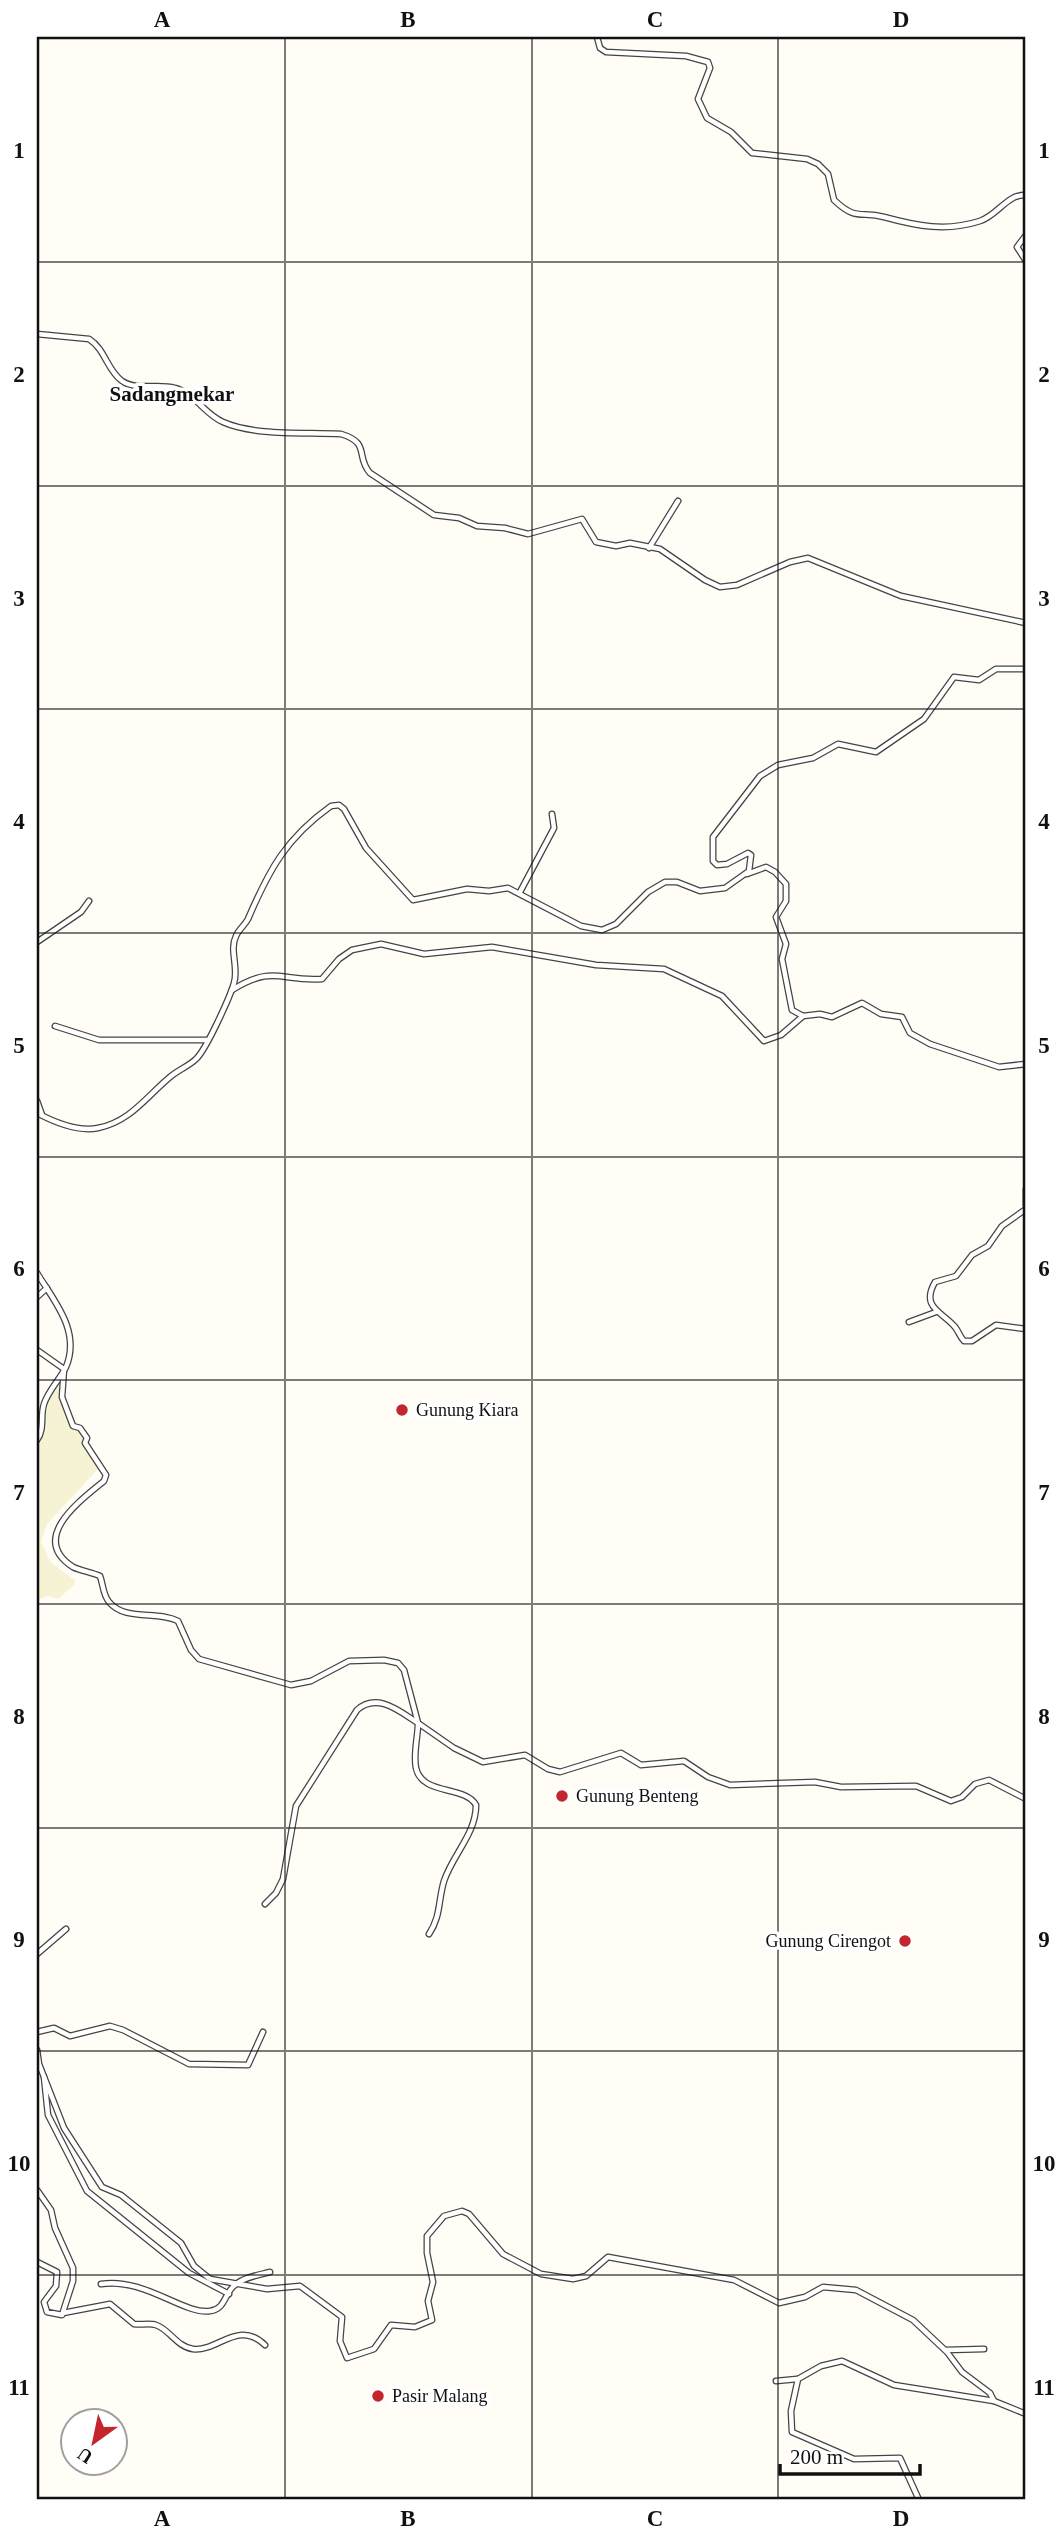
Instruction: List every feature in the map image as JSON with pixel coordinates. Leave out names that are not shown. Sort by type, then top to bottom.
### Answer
[{"type":"street","points":[[598,38],[606,52],[686,56],[709,62],[710,68],[698,99],[706,118],[732,132],[752,153],[807,159],[818,164],[828,174],[834,200],[856,215],[882,217],[923,227],[955,226],[984,219],[1014,196],[1026,195]]},
{"type":"street","points":[[1026,235],[1017,247],[1026,261]]},
{"type":"street","points":[[37,334],[89,339],[121,380],[133,385],[178,388],[190,395],[209,414],[232,426],[341,434],[353,438],[361,447],[370,473],[436,516],[459,518],[477,527],[505,528],[526,534],[580,519],[587,522],[591,538],[596,542],[616,546],[630,543],[660,549],[705,580],[720,587],[737,584],[807,557],[899,595],[1026,623]]},
{"type":"street","points":[[649,548],[678,501]]},
{"type":"street","points":[[746,874],[752,866],[751,855],[748,853],[727,864],[717,865],[713,861],[713,837],[748,789],[768,771],[792,761],[813,758],[838,744],[876,752],[924,719],[954,677],[979,680],[996,669],[1026,669]]},
{"type":"street","points":[[37,1113],[76,1127],[98,1128],[114,1124],[132,1113],[171,1075],[197,1059],[232,991],[236,978],[235,938],[248,919],[262,883],[278,865],[284,848],[331,806],[339,805],[344,809],[366,848],[413,900],[471,888],[491,891],[508,888],[582,926],[602,930],[616,924],[660,884],[673,881],[698,891],[715,891],[725,888],[746,874],[766,867],[779,875],[786,884],[787,897],[776,917],[786,944],[782,959],[792,1010],[803,1016]]},
{"type":"street","points":[[520,892],[554,828],[552,814]]},
{"type":"street","points":[[37,942],[81,912],[89,901]]},
{"type":"street","points":[[232,991],[252,979],[270,975],[322,979],[339,959],[352,950],[379,944],[427,954],[485,947],[596,965],[673,971],[722,996],[764,1041],[781,1035],[803,1016],[820,1014],[832,1017],[862,1003],[881,1014],[902,1017],[910,1033],[948,1050],[999,1067],[1026,1064]]},
{"type":"street","points":[[55,1026],[99,1040],[207,1040]]},
{"type":"street","points":[[37,1101],[43,1116]]},
{"type":"street","points":[[1026,1189],[1026,1207],[1002,1226],[988,1246],[969,1258],[957,1276],[934,1283],[931,1300],[936,1312],[954,1326],[962,1339],[968,1341],[996,1325],[1026,1329]]},
{"type":"street","points":[[37,1273],[62,1312],[69,1335],[62,1397],[73,1426],[80,1428],[87,1437],[85,1443],[106,1475],[104,1481],[76,1504],[58,1527],[57,1542],[65,1559],[75,1568],[100,1576],[108,1601],[119,1610],[166,1616],[178,1621],[191,1650],[206,1662],[294,1685],[311,1682],[349,1661],[384,1660],[399,1664],[404,1669],[418,1723],[415,1761],[418,1774],[431,1785],[470,1798],[477,1808],[471,1831],[450,1866],[442,1892],[439,1919],[429,1934]]},
{"type":"street","points":[[37,1297],[47,1288]]},
{"type":"street","points":[[909,1322],[936,1312]]},
{"type":"street","points":[[37,1350],[64,1369]]},
{"type":"street","points":[[37,1440],[42,1431],[44,1404],[64,1369]]},
{"type":"street","points":[[265,1904],[276,1893],[284,1875],[296,1806],[357,1710],[369,1703],[383,1703],[480,1761],[494,1762],[525,1755],[558,1772],[595,1763],[619,1752],[641,1765],[658,1766],[684,1761],[708,1777],[733,1786],[815,1782],[841,1787],[916,1786],[951,1801],[962,1797],[975,1784],[989,1780],[1026,1799]]},
{"type":"street","points":[[37,1954],[66,1929]]},
{"type":"street","points":[[37,2032],[54,2028],[70,2036],[110,2026],[123,2029],[182,2062],[203,2067],[248,2065],[263,2032]]},
{"type":"street","points":[[37,2050],[48,2115],[87,2191],[189,2273],[229,2294]]},
{"type":"street","points":[[37,2081],[43,2075]]},
{"type":"street","points":[[43,2075],[64,2129],[102,2187],[121,2195],[153,2223],[177,2239],[185,2247],[194,2266],[210,2279],[267,2289],[292,2285],[308,2290],[342,2317],[341,2347],[345,2357],[354,2358],[376,2347],[391,2325],[415,2327],[432,2320],[428,2301],[433,2282],[427,2253],[428,2236],[444,2216],[465,2211],[503,2254],[541,2274],[573,2279],[586,2276],[608,2257],[734,2280],[779,2303],[805,2297],[823,2287],[856,2290],[913,2320],[945,2350],[962,2372],[986,2389],[994,2401]]},
{"type":"street","points":[[37,2190],[51,2210],[55,2228],[73,2268],[73,2281],[63,2313]]},
{"type":"street","points":[[37,2262],[51,2267],[59,2277],[56,2286],[44,2300],[46,2311],[54,2316],[110,2304],[134,2324],[155,2324],[190,2349],[204,2348],[239,2335],[252,2337],[265,2345]]},
{"type":"street","points":[[102,2284],[117,2281],[138,2286],[197,2310],[209,2312],[220,2307],[237,2283],[270,2272]]},
{"type":"street","points":[[945,2350],[984,2349]]},
{"type":"street","points":[[776,2381],[798,2379],[821,2366],[842,2361],[894,2385],[994,2401],[1026,2414]]},
{"type":"street","points":[[798,2379],[791,2411],[792,2432],[854,2459],[900,2458],[919,2500]]},
{"type":"shaded area","points":[[58,1383],[80,1432],[96,1455],[99,1468],[47,1524],[41,1542],[51,1563],[75,1580],[75,1584],[58,1599],[48,1596],[37,1600],[37,1442],[42,1435],[48,1402]]},
{"type":"place","name":"Gunung Kiara","points":[[402,1410]]},
{"type":"place","name":"Gunung Benteng","points":[[562,1796]]},
{"type":"place","name":"Gunung Cirengot","points":[[905,1941]]},
{"type":"place","name":"Pasir Malang","points":[[378,2396]]},
{"type":"district","name":"Sadangmekar","points":[[172,394]]}]
